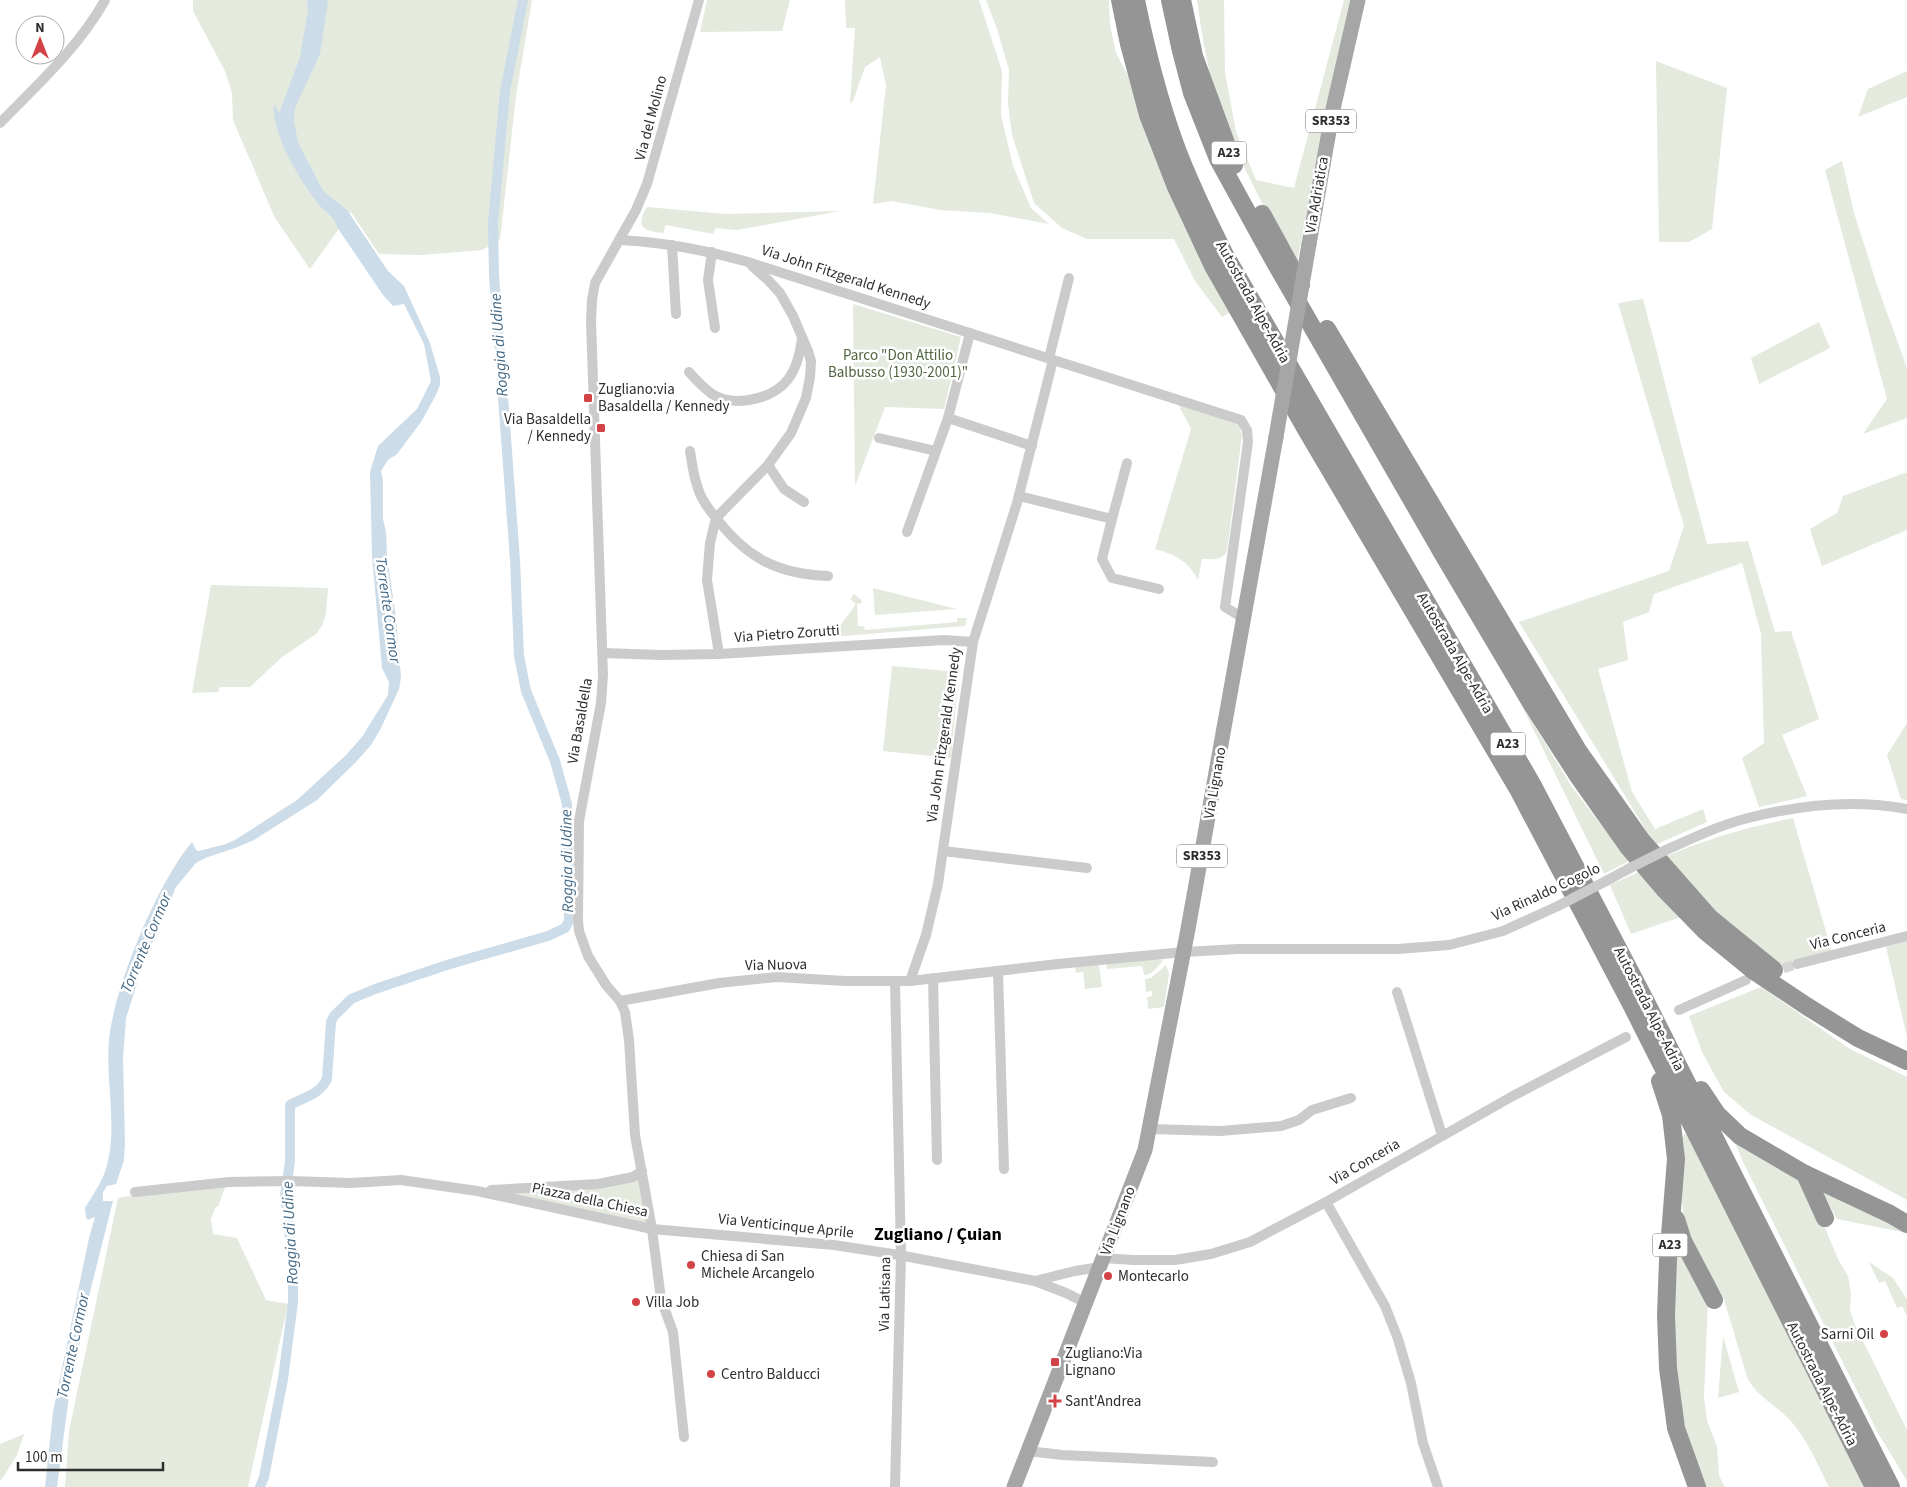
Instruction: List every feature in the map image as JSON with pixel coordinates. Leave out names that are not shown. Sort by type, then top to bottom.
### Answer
[{"type":"highway","name":"Autostrada Alpe-Adria","points":[[1120,0],[1129,44],[1148,115],[1176,187],[1214,266],[1312,439],[1519,791],[1638,1003],[1891,1487]]},
{"type":"highway","name":"Autostrada Alpe-Adria","points":[[1136,0],[1152,74],[1175,144],[1206,218],[1225,255],[1532,784],[1874,1487]]},
{"type":"highway","name":"A23","points":[[1170,0],[1180,51],[1192,93],[1218,159],[1273,260],[1444,556],[1531,703],[1578,776],[1629,848],[1664,890],[1704,932],[1754,971],[1808,1007],[1858,1038],[1907,1061]]},
{"type":"highway","name":"A23","points":[[1182,0],[1194,56],[1230,157],[1306,293],[1579,752],[1642,841],[1710,918],[1763,962],[1856,1022],[1907,1049]]},
{"type":"highway","name":"A23","points":[[1193,0],[1207,94]]},
{"type":"highway","name":"A23","points":[[1638,1003],[1673,1037],[1701,1090],[1727,1126],[1760,1149],[1805,1174],[1907,1224]]},
{"type":"highway","name":"A23","points":[[1638,1003],[1648,1052],[1662,1087],[1672,1122],[1676,1159],[1668,1260],[1666,1315],[1668,1368],[1676,1428],[1698,1487]]},
{"type":"highway","points":[[1805,1174],[1825,1218]]},
{"type":"highway","points":[[1673,1209],[1683,1240],[1714,1300]]},
{"type":"main road","name":"Via Adriatica","points":[[1276,437],[1333,109],[1358,0]]},
{"type":"main road","name":"Via Lignano","points":[[1014,1487],[1145,1150],[1184,952],[1276,437]]},
{"type":"street","points":[[0,123],[57,65],[105,0]]},
{"type":"street","name":"Via del Molino","points":[[619,240],[648,184],[699,0]]},
{"type":"street","name":"Via John Fitzgerald Kennedy","points":[[619,240],[672,245],[712,252],[748,262],[1241,420],[1248,430],[1248,442],[1225,608],[1243,618]]},
{"type":"street","name":"Via Basaldella","points":[[619,240],[595,283],[592,300],[604,652],[601,703],[579,821],[578,920],[579,931],[588,956],[606,985],[620,1001],[625,1012],[635,1135],[642,1171]]},
{"type":"street","points":[[672,245],[676,314]]},
{"type":"street","points":[[712,252],[708,280],[715,328]]},
{"type":"street","points":[[719,654],[707,580],[710,543],[716,518],[768,465],[791,433],[806,398],[810,377],[811,361],[802,337],[780,293],[748,262]]},
{"type":"street","name":"Via John Fitzgerald Kennedy","points":[[910,981],[926,936],[938,884],[972,642],[1019,496],[1069,278]]},
{"type":"street","points":[[908,532],[948,418],[970,332]]},
{"type":"street","points":[[689,372],[713,394],[726,400],[742,401],[772,394],[792,374],[800,358],[802,337]]},
{"type":"street","points":[[948,418],[1032,446]]},
{"type":"street","points":[[878,438],[936,451]]},
{"type":"street","points":[[690,451],[697,486],[702,498],[727,533],[743,549],[778,567],[796,572],[828,576]]},
{"type":"street","points":[[1127,463],[1102,559],[1112,578],[1159,589]]},
{"type":"street","points":[[768,465],[784,488],[804,502]]},
{"type":"street","points":[[1019,496],[1112,519]]},
{"type":"street","name":"Via Pietro Zorutti","points":[[604,652],[660,656],[936,641],[972,642]]},
{"type":"street","name":"Via Rinaldo Cogolo","points":[[1184,952],[1238,949],[1398,949],[1449,945],[1503,931],[1558,906],[1666,850],[1717,828],[1748,818],[1818,806],[1850,804],[1907,808]]},
{"type":"street","points":[[943,851],[1087,868]]},
{"type":"street","name":"Via Conceria","points":[[1797,964],[1907,936]]},
{"type":"street","name":"Via Nuova","points":[[620,1001],[719,983],[777,977],[845,981],[910,981],[1184,952]]},
{"type":"street","points":[[998,971],[1004,1169]]},
{"type":"street","points":[[933,978],[937,1160]]},
{"type":"street","points":[[1679,1010],[1746,980]]},
{"type":"street","name":"Via Latisana","points":[[895,981],[901,1255],[895,1487]]},
{"type":"street","points":[[1397,992],[1442,1135]]},
{"type":"street","name":"Via Conceria","points":[[1035,1281],[1102,1262],[1176,1260],[1211,1254],[1250,1242],[1326,1202],[1442,1135],[1626,1037]]},
{"type":"street","points":[[1149,1129],[1220,1131],[1281,1126],[1300,1120],[1312,1110],[1351,1098]]},
{"type":"street","name":"Piazza della Chiesa","points":[[642,1171],[652,1229],[477,1191],[598,1184],[633,1177],[642,1171]]},
{"type":"street","points":[[135,1192],[229,1182],[351,1183],[401,1180],[477,1191]]},
{"type":"street","points":[[1326,1202],[1385,1306],[1398,1339],[1411,1383],[1423,1443],[1438,1487]]},
{"type":"street","points":[[652,1229],[661,1299],[673,1332],[684,1437]]},
{"type":"street","name":"Via Venticinque Aprile","points":[[652,1229],[834,1245],[901,1255],[1035,1281]]},
{"type":"street","points":[[1035,1281],[1086,1303]]},
{"type":"street","points":[[1028,1451],[1062,1455],[1213,1462]]},
{"type":"green space","points":[[193,0],[532,0],[516,96],[500,240],[482,250],[422,255],[379,254],[351,212],[310,269],[275,218],[233,120],[232,93],[225,71],[193,11]]},
{"type":"green space","points":[[707,0],[790,0],[782,31],[700,32]]},
{"type":"green space","points":[[845,0],[979,0],[1002,71],[1001,115],[1013,166],[1031,208],[1049,224],[990,213],[940,210],[892,201],[873,204],[886,85],[880,57],[865,67],[853,101],[850,104],[855,28],[846,28]]},
{"type":"green space","points":[[986,0],[1109,0],[1110,25],[1116,53],[1129,78],[1140,117],[1158,165],[1186,230],[1229,313],[1222,317],[1195,281],[1174,239],[1087,239],[1062,228],[1034,203],[1012,135],[1008,104],[1009,70]]},
{"type":"green space","points":[[1197,0],[1224,0],[1225,72],[1236,132],[1256,180],[1294,188],[1344,0],[1351,0],[1296,267],[1255,189],[1228,129],[1209,68]]},
{"type":"green space","points":[[1656,61],[1727,88],[1712,229],[1689,242],[1659,242]]},
{"type":"green space","points":[[1907,71],[1907,97],[1858,117],[1868,89]]},
{"type":"green space","points":[[1842,161],[1854,213],[1877,285],[1907,368],[1907,418],[1863,434],[1887,399],[1825,170]]},
{"type":"green space","points":[[647,207],[726,214],[840,211],[737,230],[716,228],[713,234],[666,225],[663,233],[650,231],[643,227],[643,214]]},
{"type":"green space","points":[[1643,299],[1707,544],[1748,541],[1775,632],[1791,631],[1819,719],[1782,735],[1807,796],[1759,807],[1742,758],[1764,743],[1761,634],[1742,563],[1654,594],[1649,612],[1623,622],[1628,660],[1598,669],[1632,792],[1655,829],[1703,809],[1707,822],[1655,845],[1519,622],[1669,571],[1684,526],[1618,303]]},
{"type":"green space","name":"Parco \"Don Attilio Balbusso (1930-2001)\"","points":[[853,304],[961,337],[944,409],[885,407],[855,486]]},
{"type":"green space","points":[[1819,322],[1830,348],[1759,384],[1751,358]]},
{"type":"green space","points":[[1178,404],[1236,423],[1242,435],[1227,551],[1220,558],[1202,559],[1198,580],[1190,568],[1181,560],[1169,553],[1155,549],[1191,429]]},
{"type":"green space","points":[[1907,472],[1907,530],[1822,566],[1810,529],[1837,513],[1843,496]]},
{"type":"green space","points":[[211,585],[328,588],[323,624],[316,634],[282,657],[250,687],[220,687],[218,692],[192,693]]},
{"type":"green space","points":[[873,588],[957,609],[875,615]]},
{"type":"green space","points":[[854,594],[862,603],[857,604],[858,626],[864,626],[865,630],[957,622],[957,618],[967,618],[965,626],[832,637],[856,604],[850,599]]},
{"type":"green space","points":[[892,666],[959,672],[951,758],[883,751]]},
{"type":"green space","points":[[1520,702],[1572,787],[1629,861],[1604,874]]},
{"type":"green space","points":[[1907,723],[1907,800],[1901,799],[1887,755]]},
{"type":"green space","points":[[1793,818],[1832,952],[1780,964],[1733,928],[1664,857],[1727,834]]},
{"type":"green space","points":[[1641,871],[1681,917],[1631,934],[1610,885]]},
{"type":"green space","points":[[1907,941],[1907,1037],[1886,947]]},
{"type":"green space","points":[[1163,960],[1157,968],[1147,975],[1144,975],[1142,966],[1107,969],[1106,963]]},
{"type":"green space","points":[[1099,964],[1102,987],[1085,989],[1083,972],[1076,973],[1075,966]]},
{"type":"green space","points":[[1166,965],[1169,974],[1164,1007],[1148,1009],[1147,997],[1152,996],[1152,991],[1146,992],[1145,979],[1151,978]]},
{"type":"green space","points":[[1761,987],[1850,1049],[1907,1077],[1907,1200],[1751,1115],[1724,1092],[1702,1052],[1689,1016]]},
{"type":"green space","points":[[1731,1133],[1794,1173],[1815,1204],[1838,1259],[1848,1276],[1851,1293],[1850,1310],[1854,1323],[1907,1430],[1907,1481],[1878,1433],[1743,1162]]},
{"type":"green space","points":[[1684,1134],[1689,1135],[1867,1487],[1829,1487],[1809,1448],[1795,1426],[1751,1385],[1723,1296],[1697,1255],[1684,1217],[1681,1195]]},
{"type":"green space","points":[[642,1171],[652,1229],[477,1191],[598,1184]]},
{"type":"green space","points":[[181,1187],[225,1187],[218,1207],[216,1206],[211,1219],[213,1234],[237,1238],[266,1300],[288,1304],[248,1487],[65,1487],[69,1431],[118,1198]]},
{"type":"green space","points":[[1822,1191],[1907,1230],[1907,1233],[1837,1219]]},
{"type":"green space","points":[[1677,1253],[1681,1253],[1708,1302],[1704,1397],[1707,1421],[1717,1446],[1719,1476],[1725,1487],[1705,1487],[1683,1419],[1673,1338]]},
{"type":"green space","points":[[1869,1262],[1893,1278],[1907,1299],[1907,1316],[1902,1306],[1897,1308],[1885,1281],[1879,1283]]},
{"type":"green space","points":[[1723,1336],[1739,1392],[1718,1398]]},
{"type":"green space","points":[[24,1434],[17,1455],[0,1480],[0,1444]]},
{"type":"water","name":"Torrente Cormor","points":[[307,0],[327,0],[328,2],[320,54],[295,108],[294,121],[298,142],[323,191],[347,210],[388,271],[404,286],[430,343],[440,377],[440,385],[436,395],[421,422],[397,454],[388,460],[381,471],[383,481],[383,519],[396,618],[401,677],[399,689],[371,745],[317,800],[254,840],[196,863],[176,887],[144,962],[126,1018],[123,1059],[124,1160],[116,1184],[107,1186],[103,1192],[103,1201],[113,1201],[91,1288],[69,1396],[57,1487],[45,1487],[53,1412],[95,1217],[88,1220],[85,1208],[103,1177],[109,1156],[111,1123],[108,1056],[113,1018],[128,965],[152,908],[165,882],[192,842],[196,850],[199,851],[226,844],[297,800],[345,756],[362,737],[388,695],[389,682],[382,668],[372,556],[370,472],[378,446],[417,409],[431,381],[424,344],[404,304],[393,306],[383,295],[334,220],[320,206],[305,185],[289,158],[277,130],[274,104],[279,113],[300,57],[308,10]]},
{"type":"waterway","name":"Roggia di Udine","points":[[260,1487],[264,1477],[283,1379],[293,1302],[293,1261],[285,1196],[290,1161],[290,1105],[320,1089],[327,1079],[331,1022],[334,1016],[351,999],[375,989],[450,964],[548,936],[565,928],[569,921],[567,804],[555,761],[526,691],[519,656],[515,560],[494,275],[493,223],[505,91],[523,0]]},
{"type":"tunnel","points":[[1769,973],[1797,964]]},
{"type":"place","name":"Zugliano:via Basaldella / Kennedy","points":[[588,398]]},
{"type":"place","name":"Via Basaldella / Kennedy","points":[[601,428]]},
{"type":"place","name":"Chiesa di San Michele Arcangelo","points":[[691,1265]]},
{"type":"place","name":"Montecarlo","points":[[1108,1276]]},
{"type":"place","name":"Villa Job","points":[[636,1302]]},
{"type":"place","name":"Sarni Oil","points":[[1884,1334]]},
{"type":"place","name":"Zugliano:Via Lignano","points":[[1055,1362]]},
{"type":"place","name":"Centro Balducci","points":[[711,1374]]},
{"type":"place","name":"Sant'Andrea","points":[[1055,1401]]},
{"type":"district","name":"Zugliano / Çuian","points":[[938,1234]]}]
